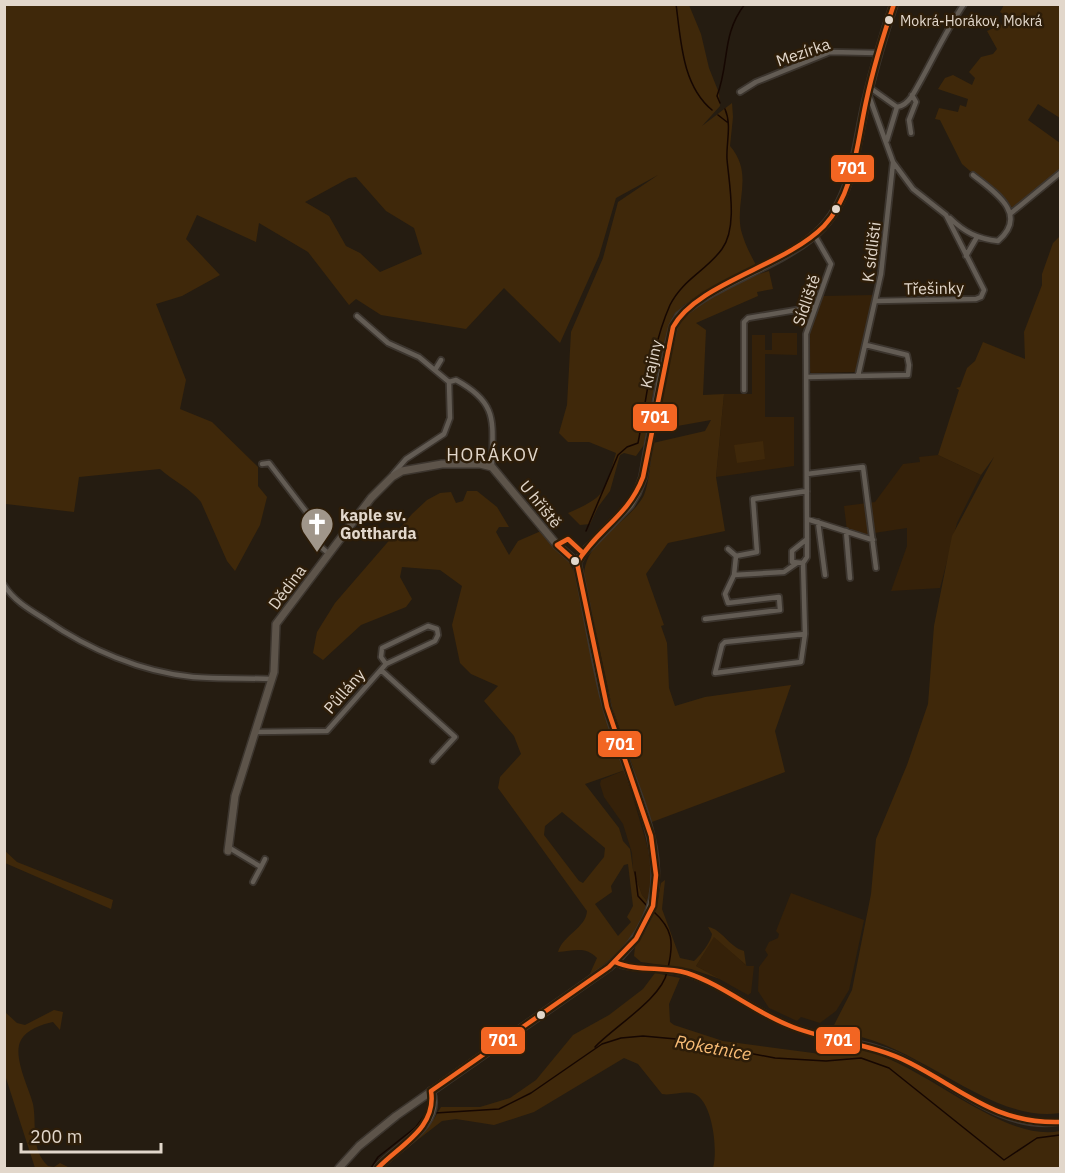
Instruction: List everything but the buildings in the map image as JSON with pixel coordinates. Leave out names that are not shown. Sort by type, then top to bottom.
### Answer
[{"type":"street","points":[[893,162],[868,90],[894,4]]},
{"type":"street","points":[[868,90],[897,107],[903,106],[912,95],[932,54],[964,4]]},
{"type":"street","name":"Mezírka","points":[[740,92],[756,81],[830,52],[878,53]]},
{"type":"street","name":"Krajiny","points":[[577,563],[583,553],[630,505],[638,493],[660,382],[676,321],[686,310],[815,236],[832,217],[845,190],[868,90]]},
{"type":"street","points":[[911,133],[909,120],[916,102],[912,95]]},
{"type":"street","points":[[887,142],[897,107]]},
{"type":"street","name":"Třešinky","points":[[893,162],[914,189],[965,232],[977,237],[966,256]]},
{"type":"street","name":"K sídlišti","points":[[858,376],[876,301],[893,162]]},
{"type":"street","points":[[1010,214],[1060,173]]},
{"type":"street","points":[[973,175],[1007,205],[1010,214],[1009,226],[998,241],[977,237]]},
{"type":"street","name":"Třešinky","points":[[876,301],[980,298],[984,294],[984,288],[946,214]]},
{"type":"street","name":"Sídliště","points":[[805,634],[725,642],[722,645],[715,673],[801,662],[805,634],[803,562],[807,557],[806,334],[831,264],[815,236]]},
{"type":"street","points":[[744,390],[744,322],[748,318],[814,307]]},
{"type":"street","points":[[357,316],[388,343],[419,357],[449,382],[450,418],[444,434],[406,459],[392,477]]},
{"type":"street","points":[[807,377],[906,376],[909,371],[909,357],[866,345]]},
{"type":"street","points":[[435,370],[441,360]]},
{"type":"street","points":[[449,382],[456,380],[474,390],[492,415],[492,467]]},
{"type":"street","points":[[262,464],[269,463],[314,522],[321,547],[328,554]]},
{"type":"street","name":"Dědina","points":[[271,679],[276,624],[371,498],[392,477],[402,471],[442,464],[480,464],[492,467]]},
{"type":"street","name":"U hřiště","points":[[492,467],[557,546],[577,563]]},
{"type":"street","points":[[807,474],[863,467],[876,568]]},
{"type":"street","points":[[736,556],[757,552],[753,499],[807,491]]},
{"type":"street","points":[[807,519],[873,540]]},
{"type":"street","points":[[818,522],[825,575]]},
{"type":"street","points":[[846,531],[850,578]]},
{"type":"street","name":"U hřiště","points":[[557,546],[568,539],[583,553]]},
{"type":"street","points":[[796,563],[791,560],[790,553],[807,539]]},
{"type":"street","points":[[728,549],[736,556]]},
{"type":"street","points":[[726,616],[728,603],[725,594],[734,575],[736,556]]},
{"type":"street","points":[[734,575],[784,572],[796,563],[803,562]]},
{"type":"street","points":[[339,1168],[377,1130],[615,962],[636,939],[652,909],[656,875],[651,836],[607,707],[577,563]]},
{"type":"street","points":[[4,585],[17,601],[81,644],[100,651],[170,673],[193,677],[271,679],[235,796],[228,849],[261,867]]},
{"type":"street","points":[[705,619],[780,610],[778,597],[728,603]]},
{"type":"street","name":"Půllány","points":[[255,732],[327,731],[386,664],[435,641],[438,632],[435,627],[428,626],[382,648],[381,657],[386,664]]},
{"type":"street","name":"Půllány","points":[[381,670],[455,737],[434,761]]},
{"type":"street","points":[[253,882],[264,859]]},
{"type":"street","points":[[615,962],[625,967],[673,969],[708,982],[791,1026],[897,1056],[1005,1115],[1035,1123],[1060,1122]]},
{"type":"street","points":[[378,1168],[416,1133],[430,1112],[431,1091]]},
{"type":"shaded area","points":[[4,5],[689,5],[701,34],[709,68],[719,93],[720,106],[702,126],[732,103],[730,146],[741,167],[741,230],[756,265],[684,305],[673,316],[652,397],[644,445],[636,456],[624,453],[620,455],[610,491],[598,507],[590,524],[580,525],[568,513],[590,502],[602,492],[616,453],[589,442],[568,442],[559,433],[567,405],[571,332],[603,258],[618,202],[658,175],[616,198],[599,256],[560,343],[504,288],[466,329],[381,315],[356,299],[349,305],[308,252],[259,223],[256,242],[197,215],[186,239],[220,275],[182,296],[156,304],[186,380],[180,409],[212,422],[258,467],[258,486],[267,497],[260,525],[235,571],[227,561],[201,502],[160,469],[79,477],[74,512],[6,504]],"holes":[[[356,177],[386,211],[414,228],[422,254],[380,272],[360,253],[346,246],[329,216],[305,202],[349,178]]]},
{"type":"shaded area","points":[[1004,5],[1060,5],[1060,118],[1038,104],[1028,120],[1060,143],[1060,169],[1056,176],[1014,209],[962,164],[940,120],[935,119],[939,108],[958,112],[960,105],[966,107],[968,99],[938,89],[945,78],[953,75],[972,85],[975,78],[969,72],[981,57],[993,54],[997,49],[987,31],[1012,20],[1000,12]]},
{"type":"shaded area","points":[[1060,236],[1060,1113],[1033,1113],[1006,1106],[895,1050],[867,1039],[838,1033],[833,1027],[852,990],[871,894],[876,839],[907,765],[928,704],[934,626],[952,536],[994,457],[981,475],[938,455],[959,390],[956,388],[960,387],[967,368],[975,361],[983,342],[1025,359],[1024,332],[1042,285],[1042,274],[1053,243]]},
{"type":"shaded area","points":[[769,271],[773,289],[757,292],[758,296],[696,323],[706,330],[703,395],[724,394],[716,477],[725,531],[668,543],[646,574],[664,625],[661,626],[667,643],[669,688],[675,706],[705,697],[791,685],[775,731],[785,772],[652,822],[612,707],[584,577],[586,564],[598,543],[627,517],[643,497],[653,443],[705,431],[711,420],[655,430],[669,353],[676,330],[691,311],[703,302],[731,286]]},
{"type":"shaded area","points":[[874,295],[856,372],[811,373],[809,335],[814,313],[822,296]]},
{"type":"shaded area","points":[[772,333],[797,333],[797,355],[765,354],[765,417],[794,417],[794,466],[716,477],[724,394],[752,394],[752,335],[765,335],[765,350],[772,350]]},
{"type":"shaded area","points":[[763,441],[765,459],[737,463],[734,445]]},
{"type":"shaded area","points":[[938,455],[981,475],[957,523],[940,588],[891,591],[907,546],[907,528],[861,535],[847,531],[844,506],[875,502],[903,464],[920,462],[919,457]]},
{"type":"shaded area","points":[[467,491],[477,491],[497,507],[509,527],[499,527],[496,532],[509,555],[518,541],[541,531],[569,562],[579,581],[601,694],[625,770],[585,784],[619,828],[623,841],[630,849],[633,870],[642,895],[649,904],[657,904],[661,883],[665,880],[662,909],[680,958],[694,961],[699,956],[712,934],[708,927],[713,928],[734,946],[744,951],[746,965],[714,937],[696,966],[720,979],[691,969],[641,962],[634,956],[635,947],[644,933],[639,929],[622,949],[588,978],[597,958],[593,954],[574,950],[558,952],[564,941],[583,922],[587,911],[498,788],[500,777],[521,754],[514,736],[484,701],[498,686],[471,674],[460,663],[452,625],[462,586],[440,570],[402,567],[400,577],[412,599],[406,607],[361,625],[323,660],[313,653],[317,632],[335,603],[412,514],[427,500],[440,493],[451,492],[456,503],[463,501]],"holes":[[[562,812],[605,848],[604,857],[583,883],[579,881],[544,835],[545,826]],[[628,864],[633,906],[627,917],[631,922],[618,936],[595,904],[612,892],[611,886],[624,865]]]},
{"type":"shaded area","points":[[625,770],[651,859],[653,878],[649,904],[642,895],[633,870],[632,853],[623,824],[604,797],[600,784],[601,780]]},
{"type":"shaded area","points":[[4,850],[17,862],[113,900],[111,909],[5,863]]},
{"type":"shaded area","points":[[791,893],[864,920],[849,990],[836,1011],[820,1023],[801,1017],[797,1021],[769,1008],[758,991],[759,967],[768,955],[765,950],[769,942],[778,938],[779,934],[776,931]]},
{"type":"shaded area","points":[[714,936],[747,966],[754,966],[751,993],[748,995],[696,966]]},
{"type":"shaded area","points":[[655,973],[680,978],[669,1004],[670,1022],[674,1025],[723,1041],[828,1055],[833,1054],[835,1047],[853,1048],[886,1058],[988,1114],[1013,1125],[1037,1131],[1060,1131],[1060,1168],[713,1168],[715,1151],[713,1128],[701,1099],[691,1093],[662,1094],[638,1064],[624,1058],[534,1112],[494,1125],[456,1119],[442,1121],[406,1149],[434,1119],[441,1107],[480,1107],[510,1098],[536,1080],[573,1035],[609,1015],[643,989]]},
{"type":"shaded area","points":[[54,1010],[63,1012],[60,1030],[53,1022],[30,1030],[21,1040],[19,1054],[22,1072],[33,1104],[36,1144],[42,1159],[48,1166],[54,1167],[60,1163],[70,1168],[35,1168],[5,1075],[5,1012],[17,1023],[25,1025]]},
{"type":"waterway","points":[[676,4],[682,47],[689,75],[694,88],[712,110]]},
{"type":"waterway","points":[[720,103],[717,96],[729,38],[737,15],[745,4]]},
{"type":"waterway","points":[[586,531],[618,455],[627,447],[638,443],[658,338],[670,305],[681,288],[716,257],[727,240],[731,205],[727,159],[728,121],[725,109]]},
{"type":"waterway","points":[[718,115],[727,122]]},
{"type":"waterway","points":[[635,872],[638,896],[647,906]]},
{"type":"waterway","points":[[653,911],[665,924],[670,936],[671,951],[668,968]]},
{"type":"waterway","points":[[595,1047],[647,1002],[663,982],[667,972]]},
{"type":"waterway","name":"Roketnice","points":[[435,1113],[499,1109],[531,1093],[602,1044],[621,1038],[643,1036],[676,1039],[775,1058],[826,1061],[861,1058],[889,1068],[1004,1160],[1037,1138],[1060,1135]]},
{"type":"waterway","name":"Roketnice","points":[[371,1168],[378,1157],[416,1127],[427,1112]]},
{"type":"transit line","name":"701","points":[[577,563],[585,551],[629,503],[643,477],[673,327],[701,298],[807,240],[824,226],[842,199],[857,151],[872,77],[894,4]]},
{"type":"transit line","name":"701","points":[[577,563],[557,545],[568,539],[583,553]]},
{"type":"transit line","name":"701","points":[[378,1168],[423,1126],[431,1104],[431,1091],[609,967],[636,939],[653,906],[656,875],[651,836],[607,707],[577,563]]},
{"type":"transit line","name":"701","points":[[615,962],[632,967],[687,973],[803,1031],[895,1056],[998,1111],[1037,1121],[1060,1122]]},
{"type":"place","name":"Mokrá-Horákov, Mokrá","points":[[889,20]]},
{"type":"place","name":"kaple sv. Gottharda","points":[[317,553]]},
{"type":"district","name":"HORÁKOV","points":[[493,455]]}]
